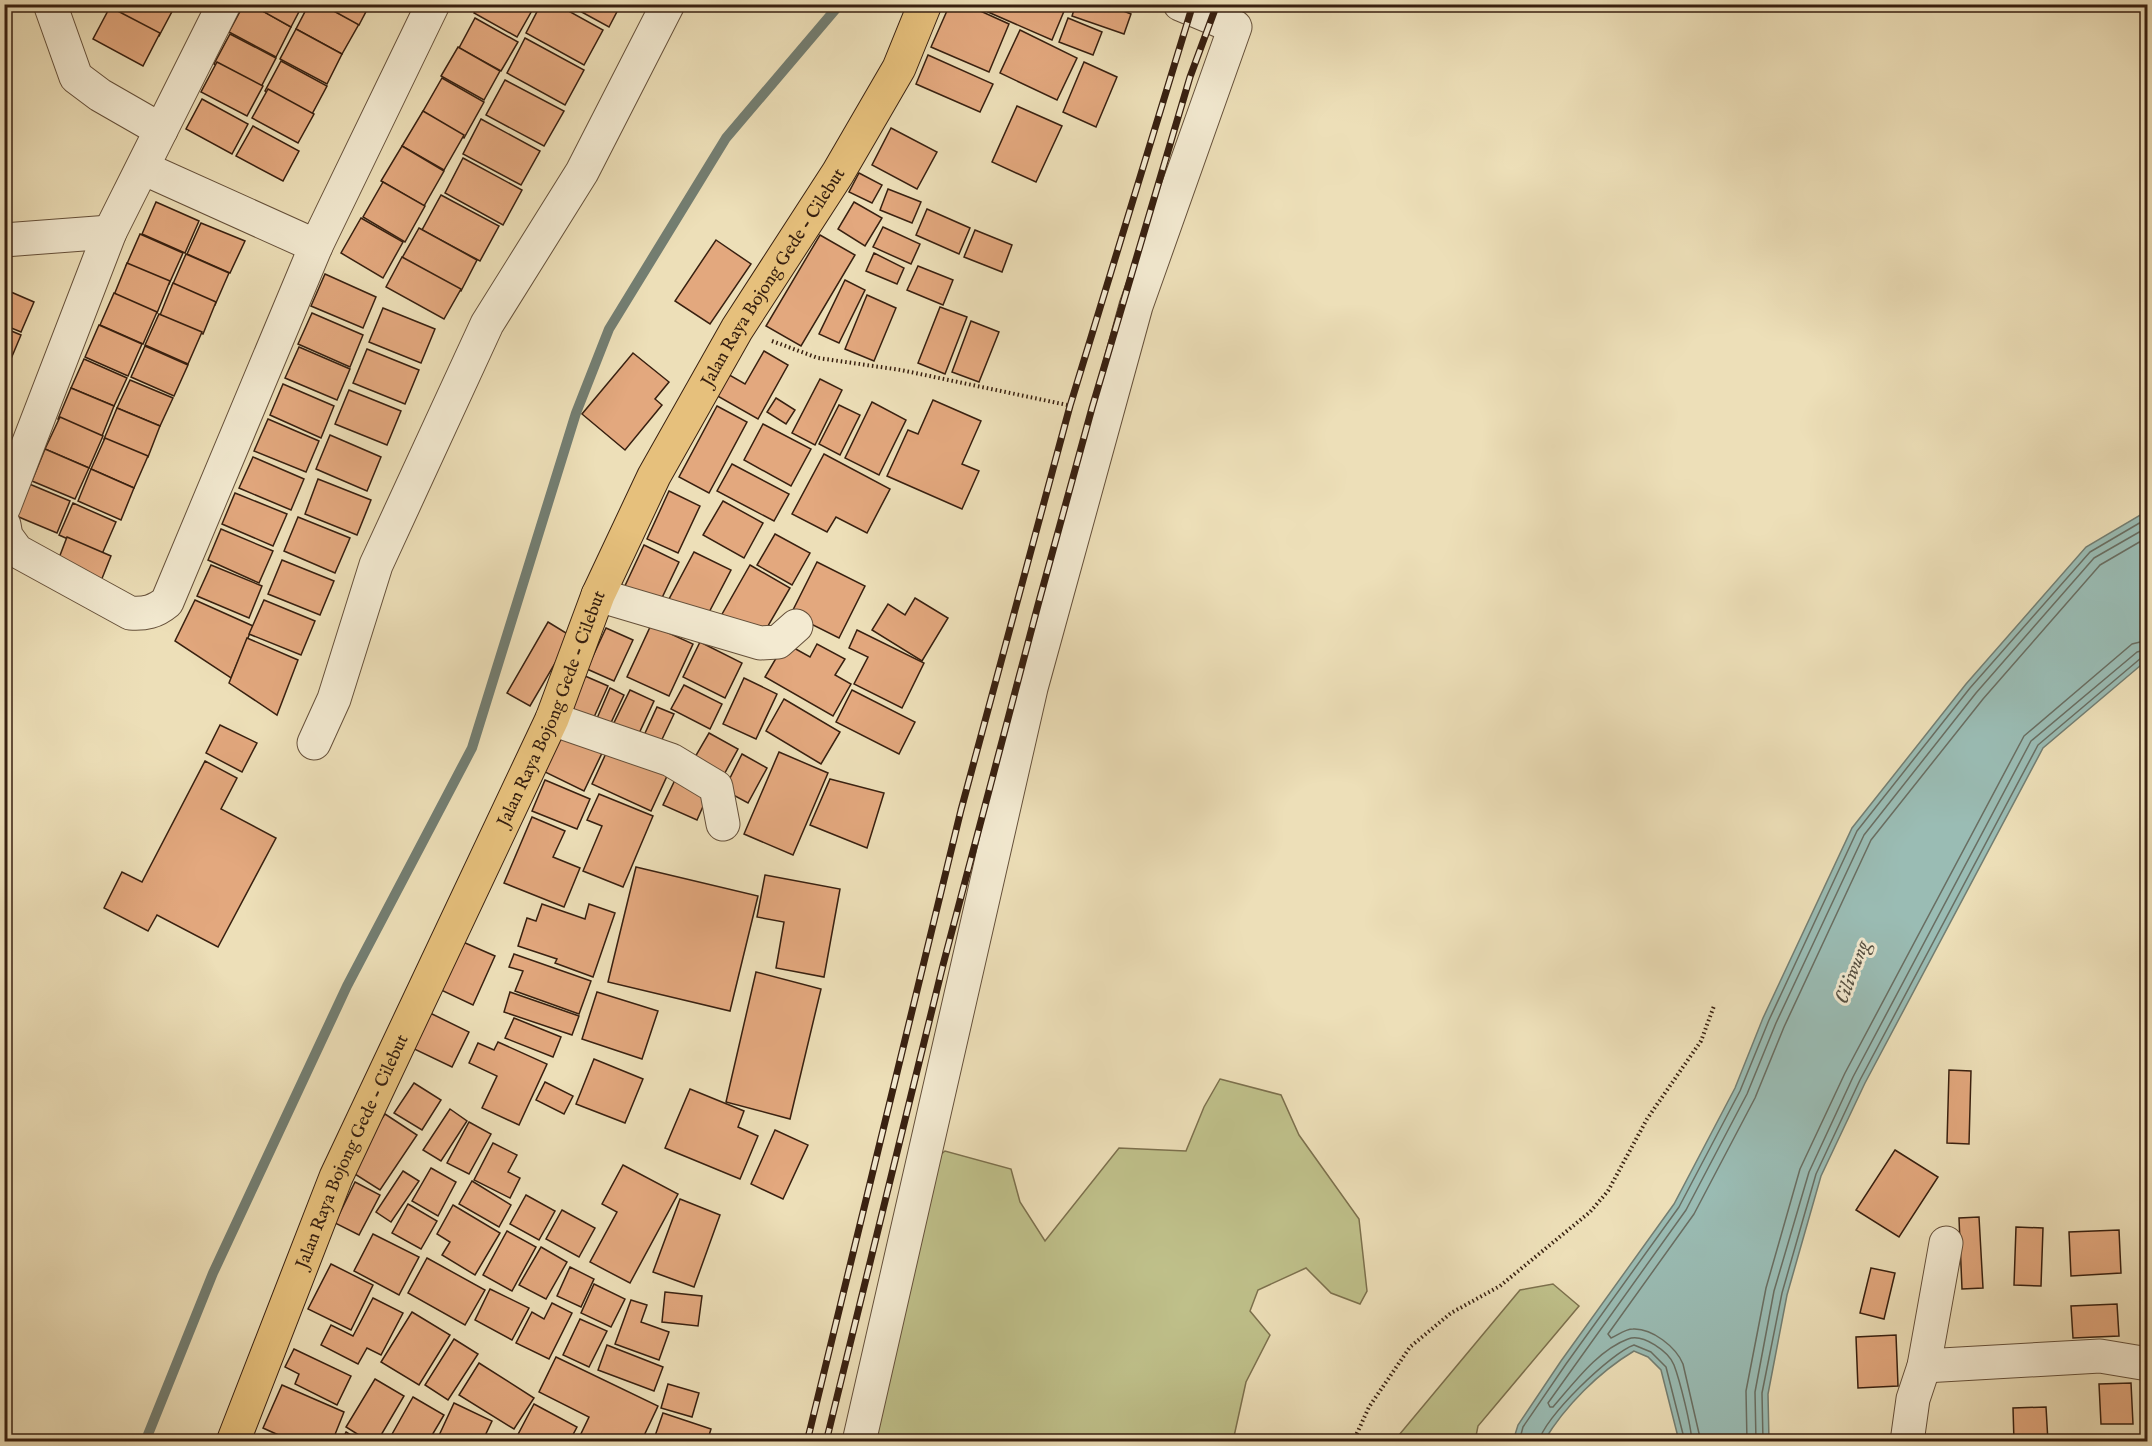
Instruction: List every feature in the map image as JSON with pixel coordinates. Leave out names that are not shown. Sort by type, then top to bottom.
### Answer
[{"type":"main road","name":"Jalan Raya Bojong Gede - Cilebut","points":[[233,1442],[336,1177],[552,719],[598,596],[654,476],[737,328],[855,144],[899,68],[925,4]]},
{"type":"street","points":[[50,4],[76,77],[100,95],[161,130]]},
{"type":"street","points":[[4,507],[110,232],[224,4]]},
{"type":"street","points":[[4,525],[6,536],[17,551],[130,613],[143,614],[157,610],[167,602],[316,246],[433,4]]},
{"type":"street","points":[[314,742],[334,699],[376,565],[487,324],[582,172],[668,4]]},
{"type":"street","points":[[859,1442],[1031,688],[1136,306],[1235,27],[1180,4]]},
{"type":"street","points":[[143,168],[316,246]]},
{"type":"street","points":[[4,240],[110,232]]},
{"type":"street","points":[[598,596],[760,643],[778,642],[796,626]]},
{"type":"street","points":[[552,719],[671,760],[716,787],[723,824]]},
{"type":"street","points":[[1907,1442],[1913,1399],[1924,1366],[1946,1243]]},
{"type":"street","points":[[1924,1366],[2100,1356],[2148,1364]]},
{"type":"path","points":[[737,328],[818,358],[902,370],[1108,412]]},
{"type":"path","points":[[1353,1442],[1369,1407],[1410,1347],[1451,1313],[1500,1286],[1590,1212],[1608,1191],[1647,1119],[1701,1041],[1714,1006]]},
{"type":"green space","points":[[1220,1079],[1281,1095],[1299,1135],[1359,1219],[1367,1291],[1360,1304],[1331,1293],[1306,1268],[1258,1290],[1250,1311],[1270,1335],[1246,1382],[1233,1441],[974,1442],[961,1436],[928,1439],[924,1442],[847,1442],[915,1175],[945,1151],[1011,1169],[1020,1202],[1045,1241],[1119,1148],[1186,1151],[1204,1107]]},
{"type":"green space","points":[[1553,1284],[1579,1306],[1478,1426],[1475,1441],[1394,1441],[1520,1290]]},
{"type":"water","name":"Ciliwung","points":[[2147,511],[2147,660],[2043,748],[1865,1083],[1821,1176],[1787,1295],[1768,1394],[1769,1441],[1679,1441],[1661,1370],[1648,1357],[1634,1351],[1596,1379],[1572,1403],[1544,1441],[1513,1441],[1518,1425],[1561,1361],[1674,1204],[1735,1088],[1763,1018],[1852,828],[1966,684],[2086,547]]},
{"type":"building","points":[[112,4],[176,4],[159,36],[109,10]]},
{"type":"building","points":[[244,4],[250,4],[291,27],[276,57],[229,32]]},
{"type":"building","points":[[250,4],[303,4],[291,27]]},
{"type":"building","points":[[309,4],[321,4],[359,24],[342,54],[296,29]]},
{"type":"building","points":[[321,4],[370,4],[359,25]]},
{"type":"building","points":[[479,4],[529,4],[534,7],[517,37],[474,13]]},
{"type":"building","points":[[541,4],[556,4],[603,30],[584,65],[526,33]]},
{"type":"building","points":[[567,4],[621,4],[609,27]]},
{"type":"building","points":[[950,4],[965,4],[1009,24],[989,72],[931,47]]},
{"type":"building","points":[[991,4],[1067,4],[1052,40],[988,12]]},
{"type":"building","points":[[1076,4],[1106,4],[1131,14],[1124,34],[1072,16]]},
{"type":"building","points":[[110,7],[160,33],[143,66],[93,39]]},
{"type":"building","points":[[475,18],[518,42],[501,71],[459,48]]},
{"type":"building","points":[[1068,18],[1102,32],[1093,55],[1059,42]]},
{"type":"building","points":[[296,29],[342,54],[327,84],[280,59]]},
{"type":"building","points":[[1020,30],[1077,58],[1057,100],[1000,73]]},
{"type":"building","points":[[230,34],[276,58],[260,89],[214,64]]},
{"type":"building","points":[[525,38],[584,70],[565,105],[507,73]]},
{"type":"building","points":[[458,47],[500,71],[484,100],[441,76]]},
{"type":"building","points":[[928,55],[993,84],[980,112],[916,84]]},
{"type":"building","points":[[281,61],[327,86],[311,116],[265,91]]},
{"type":"building","points":[[217,62],[263,86],[247,116],[201,92]]},
{"type":"building","points":[[1084,62],[1117,77],[1096,127],[1063,112]]},
{"type":"building","points":[[442,78],[484,102],[464,138],[422,113]]},
{"type":"building","points":[[505,80],[564,111],[544,146],[486,115]]},
{"type":"building","points":[[268,89],[314,114],[298,143],[252,118]]},
{"type":"building","points":[[202,99],[248,124],[232,154],[186,129]]},
{"type":"building","points":[[1017,106],[1062,126],[1036,182],[992,162]]},
{"type":"building","points":[[423,111],[464,135],[444,170],[402,146]]},
{"type":"building","points":[[481,119],[540,151],[521,185],[463,154]]},
{"type":"building","points":[[253,126],[299,151],[283,181],[236,156]]},
{"type":"building","points":[[891,128],[937,152],[917,189],[872,165]]},
{"type":"building","points":[[402,146],[444,171],[424,206],[381,181]]},
{"type":"building","points":[[463,158],[522,190],[503,225],[445,193]]},
{"type":"building","points":[[859,173],[882,185],[872,203],[849,192]]},
{"type":"building","points":[[383,182],[425,206],[405,242],[363,217]]},
{"type":"building","points":[[888,189],[921,202],[912,223],[880,210]]},
{"type":"building","points":[[441,195],[499,226],[480,261],[422,230]]},
{"type":"building","points":[[156,202],[199,221],[185,253],[142,234]]},
{"type":"building","points":[[854,202],[882,218],[865,246],[838,229]]},
{"type":"building","points":[[927,209],[970,228],[959,254],[916,235]]},
{"type":"building","points":[[361,218],[403,242],[383,278],[341,253]]},
{"type":"building","points":[[201,223],[245,241],[230,273],[187,254]]},
{"type":"building","points":[[883,227],[920,244],[911,264],[873,247]]},
{"type":"building","points":[[419,228],[477,260],[461,291],[402,258]]},
{"type":"building","points":[[975,230],[1012,245],[1002,272],[964,257]]},
{"type":"building","points":[[140,234],[183,253],[169,284],[126,266]]},
{"type":"building","points":[[820,235],[855,255],[801,346],[766,326]]},
{"type":"building","points":[[716,240],[751,264],[710,324],[675,301]]},
{"type":"building","points":[[874,253],[904,268],[897,284],[866,271]]},
{"type":"building","points":[[186,254],[229,273],[215,305],[172,286]]},
{"type":"building","points":[[402,257],[461,289],[444,319],[386,287]]},
{"type":"building","points":[[127,263],[170,281],[157,313],[114,295]]},
{"type":"building","points":[[918,266],[953,280],[943,305],[907,290]]},
{"type":"building","points":[[325,274],[376,297],[363,328],[311,306]]},
{"type":"building","points":[[845,280],[865,290],[839,343],[819,334]]},
{"type":"building","points":[[173,283],[216,302],[203,334],[160,315]]},
{"type":"building","points":[[4,289],[34,302],[21,332],[4,325]]},
{"type":"building","points":[[114,293],[157,312],[143,344],[100,325]]},
{"type":"building","points":[[867,295],[896,308],[874,361],[845,349]]},
{"type":"building","points":[[940,307],[967,317],[945,374],[918,363]]},
{"type":"building","points":[[383,308],[435,329],[421,363],[369,342]]},
{"type":"building","points":[[312,313],[363,335],[350,367],[298,344]]},
{"type":"building","points":[[159,314],[202,332],[188,364],[145,345]]},
{"type":"building","points":[[971,321],[999,332],[979,382],[952,372]]},
{"type":"building","points":[[99,325],[142,344],[128,376],[85,357]]},
{"type":"building","points":[[4,328],[21,335],[8,366],[4,364]]},
{"type":"building","points":[[145,346],[188,365],[174,396],[131,377]]},
{"type":"building","points":[[299,347],[350,369],[337,400],[285,378]]},
{"type":"building","points":[[367,349],[419,370],[405,404],[353,383]]},
{"type":"building","points":[[764,351],[788,365],[758,419],[714,394],[726,373],[745,384]]},
{"type":"building","points":[[633,353],[669,382],[655,399],[662,405],[625,450],[582,414]]},
{"type":"building","points":[[84,359],[127,378],[114,406],[71,388]]},
{"type":"building","points":[[820,379],[842,390],[815,445],[792,433]]},
{"type":"building","points":[[130,380],[173,398],[160,426],[117,408]]},
{"type":"building","points":[[283,384],[334,406],[321,438],[270,415]]},
{"type":"building","points":[[71,388],[114,406],[102,436],[58,419]]},
{"type":"building","points":[[349,390],[401,411],[387,445],[335,424]]},
{"type":"building","points":[[776,398],[795,410],[786,424],[767,412]]},
{"type":"building","points":[[933,400],[981,421],[962,464],[979,471],[962,509],[887,476],[908,430],[918,434]]},
{"type":"building","points":[[872,402],[906,420],[879,475],[845,458]]},
{"type":"building","points":[[839,405],[860,415],[840,455],[819,444]]},
{"type":"building","points":[[717,406],[747,422],[709,493],[679,477]]},
{"type":"building","points":[[117,408],[160,426],[148,457],[104,439]]},
{"type":"building","points":[[60,417],[103,436],[89,468],[45,449]]},
{"type":"building","points":[[268,419],[319,441],[306,472],[254,451]]},
{"type":"building","points":[[763,424],[811,449],[791,486],[744,460]]},
{"type":"building","points":[[330,435],[381,457],[367,491],[316,469]]},
{"type":"building","points":[[105,438],[148,456],[134,488],[91,469]]},
{"type":"building","points":[[45,449],[89,468],[75,499],[32,481]]},
{"type":"building","points":[[824,454],[890,489],[867,533],[836,517],[827,532],[792,514]]},
{"type":"building","points":[[253,457],[304,479],[291,510],[239,488]]},
{"type":"building","points":[[732,464],[789,494],[774,521],[717,491]]},
{"type":"building","points":[[91,469],[134,488],[121,520],[78,501]]},
{"type":"building","points":[[318,479],[371,500],[357,535],[305,514]]},
{"type":"building","points":[[27,483],[70,501],[57,533],[14,515]]},
{"type":"building","points":[[669,491],[700,506],[678,553],[647,539]]},
{"type":"building","points":[[235,493],[287,514],[273,546],[222,524]]},
{"type":"building","points":[[723,501],[763,523],[744,558],[703,535]]},
{"type":"building","points":[[73,503],[116,522],[102,554],[59,535]]},
{"type":"building","points":[[298,517],[350,538],[335,573],[284,551]]},
{"type":"building","points":[[221,529],[273,551],[259,583],[208,560]]},
{"type":"building","points":[[775,534],[810,553],[792,585],[757,565]]},
{"type":"building","points":[[67,537],[111,556],[101,581],[59,558]]},
{"type":"building","points":[[644,545],[679,562],[659,604],[624,588]]},
{"type":"building","points":[[694,552],[731,570],[705,620],[668,601]]},
{"type":"building","points":[[282,560],[334,581],[320,615],[268,594]]},
{"type":"building","points":[[817,562],[865,586],[839,638],[791,614]]},
{"type":"building","points":[[211,565],[262,586],[249,618],[197,596]]},
{"type":"building","points":[[750,565],[790,588],[761,638],[721,616]]},
{"type":"building","points":[[915,598],[948,618],[922,661],[872,630],[888,604],[905,615]]},
{"type":"building","points":[[195,600],[253,626],[231,678],[175,641]]},
{"type":"building","points":[[264,600],[315,621],[301,655],[249,634]]},
{"type":"building","points":[[548,622],[571,636],[530,706],[507,693]]},
{"type":"building","points":[[651,625],[693,644],[669,696],[627,677]]},
{"type":"building","points":[[606,628],[633,640],[614,681],[587,669]]},
{"type":"building","points":[[857,630],[924,663],[902,708],[854,684],[868,657],[849,648]]},
{"type":"building","points":[[247,638],[298,660],[277,715],[229,683]]},
{"type":"building","points":[[700,642],[742,663],[725,698],[683,677]]},
{"type":"building","points":[[785,643],[810,657],[817,644],[845,659],[835,675],[851,684],[833,716],[765,677]]},
{"type":"building","points":[[585,676],[608,686],[590,726],[567,716]]},
{"type":"building","points":[[744,678],[777,694],[756,739],[723,724]]},
{"type":"building","points":[[684,685],[722,704],[710,729],[671,709]]},
{"type":"building","points":[[610,688],[624,695],[608,729],[595,723]]},
{"type":"building","points":[[630,690],[654,701],[635,742],[610,731]]},
{"type":"building","points":[[852,690],[915,722],[899,754],[836,722]]},
{"type":"building","points":[[784,699],[840,732],[821,764],[766,731]]},
{"type":"building","points":[[657,707],[674,714],[657,750],[641,742]]},
{"type":"building","points":[[220,725],[257,743],[242,772],[206,753]]},
{"type":"building","points":[[563,732],[603,751],[584,791],[545,772]]},
{"type":"building","points":[[709,733],[738,749],[721,780],[691,764]]},
{"type":"building","points":[[608,749],[667,776],[651,811],[592,784]]},
{"type":"building","points":[[779,752],[828,773],[793,855],[744,834]]},
{"type":"building","points":[[742,754],[767,768],[748,803],[724,790]]},
{"type":"building","points":[[205,761],[237,778],[221,809],[276,838],[218,947],[157,915],[148,931],[104,908],[122,872],[142,882]]},
{"type":"building","points":[[830,779],[884,793],[867,848],[810,825]]},
{"type":"building","points":[[545,780],[590,799],[577,829],[532,811]]},
{"type":"building","points":[[675,780],[708,795],[697,820],[663,805]]},
{"type":"building","points":[[599,794],[653,816],[623,887],[583,871],[602,826],[587,820]]},
{"type":"building","points":[[532,817],[565,831],[553,857],[580,868],[564,907],[504,883]]},
{"type":"building","points":[[636,867],[758,896],[730,1011],[608,982]]},
{"type":"building","points":[[765,875],[840,889],[824,977],[776,968],[784,922],[757,917]]},
{"type":"building","points":[[542,904],[585,919],[589,904],[615,913],[593,977],[555,963],[557,959],[518,946],[527,918],[536,921]]},
{"type":"building","points":[[463,942],[495,956],[473,1005],[441,990]]},
{"type":"building","points":[[514,954],[591,981],[579,1014],[515,991],[523,971],[509,967]]},
{"type":"building","points":[[756,972],[821,989],[790,1119],[726,1102]]},
{"type":"building","points":[[510,992],[579,1016],[572,1035],[504,1012]]},
{"type":"building","points":[[597,992],[658,1011],[642,1059],[582,1039]]},
{"type":"building","points":[[428,1012],[469,1032],[452,1067],[410,1047]]},
{"type":"building","points":[[514,1018],[561,1037],[553,1057],[505,1038]]},
{"type":"building","points":[[498,1042],[547,1064],[519,1125],[482,1108],[497,1076],[469,1063],[478,1043],[494,1050]]},
{"type":"building","points":[[594,1059],[643,1079],[625,1123],[576,1104]]},
{"type":"building","points":[[1949,1070],[1971,1071],[1969,1144],[1947,1143]]},
{"type":"building","points":[[545,1082],[573,1096],[564,1114],[536,1100]]},
{"type":"building","points":[[414,1083],[441,1100],[422,1130],[394,1113]]},
{"type":"building","points":[[690,1089],[744,1111],[738,1127],[758,1136],[740,1179],[665,1148]]},
{"type":"building","points":[[450,1109],[467,1121],[441,1161],[423,1150]]},
{"type":"building","points":[[385,1114],[417,1135],[380,1190],[347,1169]]},
{"type":"building","points":[[469,1122],[491,1134],[469,1174],[447,1163]]},
{"type":"building","points":[[775,1130],[808,1145],[783,1199],[751,1184]]},
{"type":"building","points":[[493,1143],[517,1155],[508,1172],[520,1178],[510,1198],[474,1180]]},
{"type":"building","points":[[1895,1150],[1938,1177],[1899,1237],[1856,1210]]},
{"type":"building","points":[[623,1165],[678,1194],[630,1283],[590,1262],[617,1212],[602,1204]]},
{"type":"building","points":[[431,1168],[456,1182],[438,1216],[412,1201]]},
{"type":"building","points":[[403,1171],[419,1181],[391,1222],[376,1212]]},
{"type":"building","points":[[472,1181],[511,1205],[499,1227],[459,1204]]},
{"type":"building","points":[[355,1182],[380,1195],[359,1235],[335,1223]]},
{"type":"building","points":[[526,1195],[555,1211],[539,1240],[510,1224]]},
{"type":"building","points":[[680,1199],[720,1215],[694,1287],[653,1272]]},
{"type":"building","points":[[408,1204],[437,1221],[421,1249],[392,1233]]},
{"type":"building","points":[[453,1205],[500,1233],[475,1275],[442,1255],[450,1242],[437,1234]]},
{"type":"building","points":[[562,1210],[595,1228],[579,1257],[546,1239]]},
{"type":"building","points":[[1979,1217],[1983,1288],[1962,1289],[1959,1218]]},
{"type":"building","points":[[2016,1227],[2043,1228],[2041,1286],[2014,1285]]},
{"type":"building","points":[[2119,1230],[2121,1273],[2071,1276],[2069,1232]]},
{"type":"building","points":[[507,1231],[536,1247],[512,1291],[483,1275]]},
{"type":"building","points":[[373,1234],[419,1257],[399,1295],[354,1271]]},
{"type":"building","points":[[541,1247],[567,1262],[546,1299],[519,1285]]},
{"type":"building","points":[[427,1258],[485,1290],[465,1325],[408,1293]]},
{"type":"building","points":[[331,1264],[373,1285],[351,1330],[308,1309]]},
{"type":"building","points":[[570,1267],[594,1279],[581,1307],[557,1296]]},
{"type":"building","points":[[1871,1268],[1895,1273],[1884,1319],[1860,1313]]},
{"type":"building","points":[[594,1284],[625,1299],[611,1327],[581,1313]]},
{"type":"building","points":[[490,1289],[529,1308],[512,1340],[475,1320]]},
{"type":"building","points":[[665,1292],[702,1296],[698,1326],[662,1322]]},
{"type":"building","points":[[373,1298],[403,1313],[381,1355],[367,1348],[358,1364],[321,1345],[331,1325],[353,1336]]},
{"type":"building","points":[[631,1300],[647,1305],[641,1322],[669,1332],[659,1360],[615,1344]]},
{"type":"building","points":[[552,1303],[572,1313],[549,1359],[516,1343],[532,1312],[544,1319]]},
{"type":"building","points":[[2117,1304],[2119,1336],[2073,1338],[2071,1306]]},
{"type":"building","points":[[412,1312],[450,1335],[419,1385],[381,1362]]},
{"type":"building","points":[[580,1319],[607,1331],[589,1367],[563,1355]]},
{"type":"building","points":[[1896,1335],[1898,1386],[1858,1388],[1856,1337]]},
{"type":"building","points":[[454,1339],[478,1354],[448,1400],[425,1385]]},
{"type":"building","points":[[607,1345],[663,1367],[654,1391],[598,1370]]},
{"type":"building","points":[[294,1349],[351,1376],[337,1405],[295,1384],[299,1374],[285,1367]]},
{"type":"building","points":[[556,1357],[658,1406],[641,1442],[577,1442],[589,1417],[539,1392]]},
{"type":"building","points":[[479,1363],[534,1398],[514,1429],[459,1395]]},
{"type":"building","points":[[375,1379],[404,1396],[377,1442],[370,1442],[346,1427]]},
{"type":"building","points":[[2131,1383],[2133,1424],[2101,1424],[2099,1384]]},
{"type":"building","points":[[668,1384],[699,1393],[692,1417],[661,1408]]},
{"type":"building","points":[[282,1385],[344,1412],[332,1442],[294,1442],[263,1428]]},
{"type":"building","points":[[413,1397],[444,1415],[428,1442],[400,1442],[391,1436]]},
{"type":"building","points":[[454,1403],[492,1421],[482,1442],[436,1442]]},
{"type":"building","points":[[534,1404],[577,1427],[569,1442],[514,1442]]},
{"type":"building","points":[[2046,1407],[2048,1442],[2014,1442],[2013,1408]]},
{"type":"building","points":[[663,1413],[711,1429],[707,1442],[671,1442],[655,1436]]},
{"type":"building","points":[[346,1432],[362,1442],[341,1442]]},
{"type":"waterway","points":[[145,1442],[213,1273],[347,986],[472,748],[576,413],[609,329],[726,138],[840,4]]},
{"type":"railway","points":[[807,1442],[961,810],[1070,406],[1193,4]]},
{"type":"railway","points":[[826,1442],[943,965],[1038,605],[1092,408],[1190,77],[1217,4]]}]
